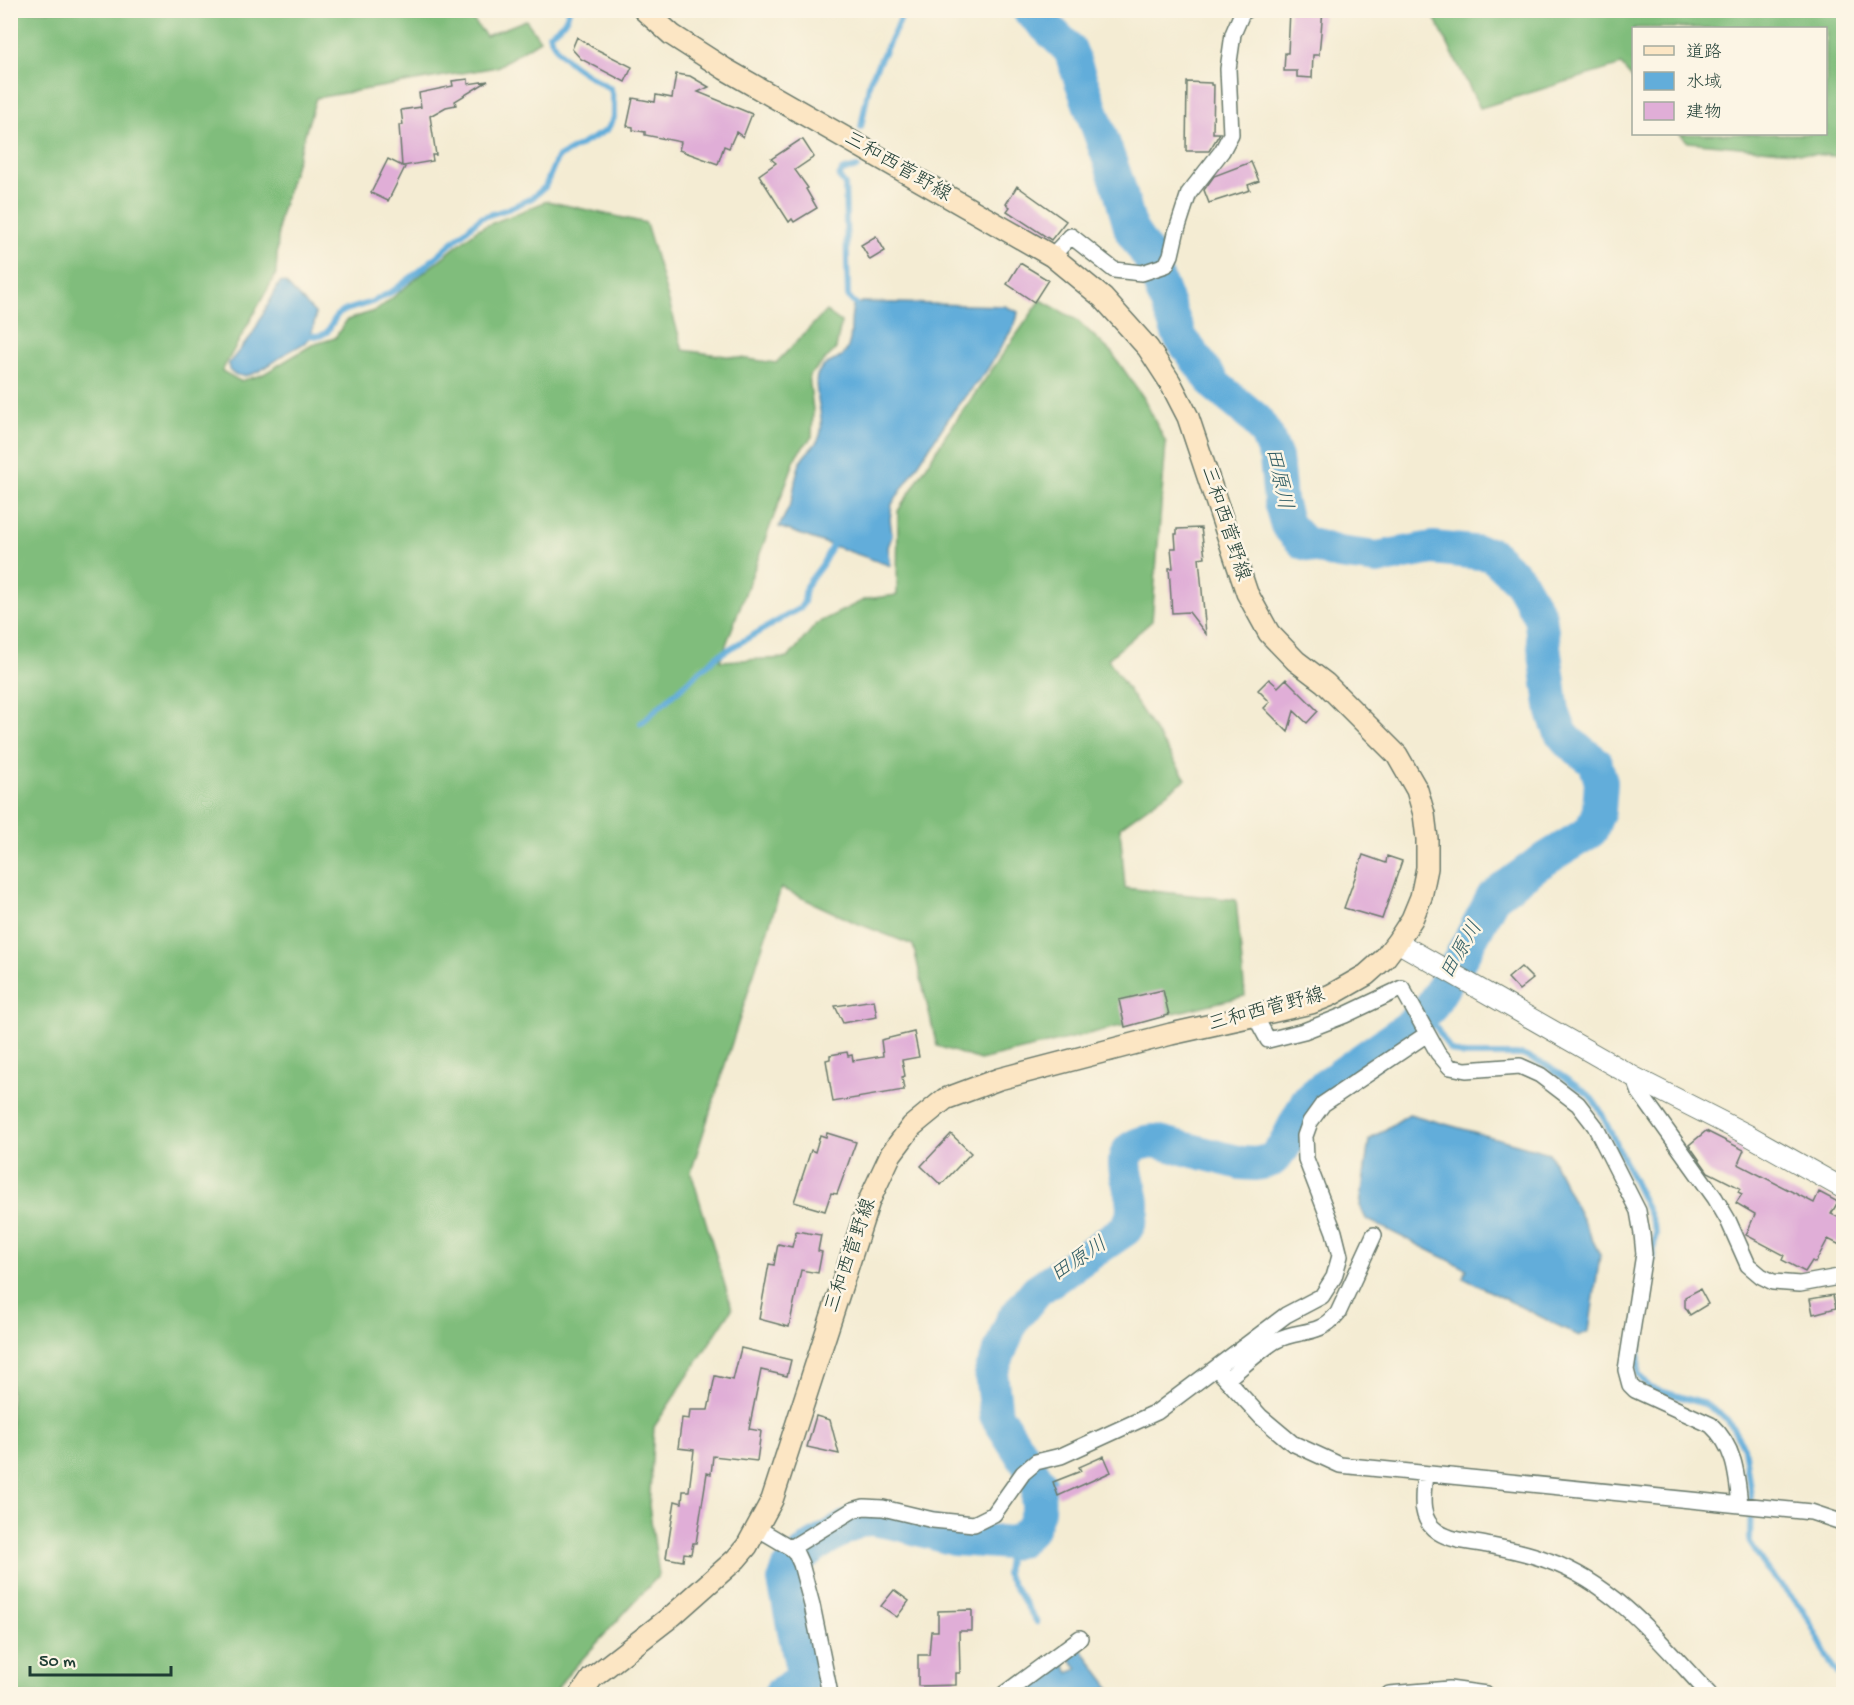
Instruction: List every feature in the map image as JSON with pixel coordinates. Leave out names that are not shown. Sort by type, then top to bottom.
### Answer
[{"type":"main road","name":"三和西菅野線","points":[[581,1695],[592,1678],[673,1615],[736,1559],[757,1528],[772,1500],[869,1201],[891,1154],[912,1126],[945,1099],[999,1079],[1171,1034],[1311,1003],[1350,985],[1384,959],[1397,942],[1412,919],[1421,897],[1427,868],[1424,814],[1417,790],[1397,755],[1333,691],[1296,661],[1269,633],[1247,593],[1188,417],[1170,382],[1148,348],[1103,298],[1052,256],[725,69],[672,35],[644,10]]},
{"type":"street","points":[[1052,256],[1071,237],[1114,270],[1142,273],[1166,265],[1189,193],[1222,151],[1231,134],[1228,69],[1233,34],[1242,13],[1246,10]]},
{"type":"street","points":[[1397,942],[1634,1077],[1748,1135],[1844,1189]]},
{"type":"street","points":[[1255,1016],[1268,1040],[1305,1031],[1402,988],[1438,1053],[1450,1067],[1466,1070],[1520,1066],[1540,1075],[1578,1104],[1594,1126],[1638,1211],[1644,1254],[1626,1370],[1627,1378],[1635,1390],[1711,1425],[1720,1434],[1734,1461],[1749,1506]]},
{"type":"street","points":[[1222,1374],[1286,1315],[1322,1296],[1334,1277],[1340,1256],[1334,1232],[1306,1159],[1305,1136],[1310,1122],[1323,1104],[1426,1031]]},
{"type":"street","points":[[1634,1077],[1640,1094],[1715,1198],[1748,1264],[1761,1276],[1773,1282],[1800,1284],[1844,1276]]},
{"type":"street","points":[[796,1555],[853,1510],[864,1507],[883,1508],[933,1520],[974,1524],[994,1514],[1023,1473],[1036,1462],[1061,1456],[1157,1412],[1286,1336],[1316,1330],[1330,1323],[1338,1313],[1374,1235]]},
{"type":"street","points":[[1222,1374],[1262,1417],[1292,1443],[1340,1465],[1811,1512],[1844,1523]]},
{"type":"street","points":[[1425,1474],[1422,1506],[1427,1522],[1438,1532],[1455,1540],[1525,1553],[1551,1562],[1606,1592],[1636,1616],[1709,1695]]},
{"type":"street","points":[[757,1528],[796,1555],[812,1605],[830,1695]]},
{"type":"street","points":[[1004,1695],[1080,1638]]},
{"type":"street","points":[[1389,1695],[1449,1689],[1486,1695]]},
{"type":"green space","points":[[11,11],[472,11],[473,20],[486,36],[526,20],[540,40],[497,67],[316,98],[279,219],[276,274],[222,371],[240,381],[262,375],[312,345],[335,338],[347,320],[377,310],[478,229],[547,201],[646,223],[683,350],[776,363],[826,311],[841,322],[836,349],[809,376],[813,410],[812,437],[797,454],[720,661],[788,658],[817,623],[866,599],[897,595],[898,511],[946,435],[1041,300],[1077,320],[1112,353],[1143,397],[1166,443],[1152,621],[1108,659],[1186,779],[1120,827],[1125,888],[1236,900],[1245,996],[980,1060],[937,1046],[913,945],[854,922],[781,888],[691,1172],[732,1309],[654,1427],[649,1506],[659,1575],[564,1679],[554,1694],[11,1694]]},
{"type":"green space","points":[[1431,11],[1843,11],[1843,157],[1688,142],[1681,135],[1827,135],[1827,27],[1632,27],[1632,78],[1621,65],[1480,108]]},
{"type":"water","points":[[280,282],[285,283],[315,313],[308,340],[259,371],[243,376],[236,375],[229,370],[229,363],[252,335]]},
{"type":"water","points":[[862,302],[1005,306],[1018,312],[1014,326],[985,373],[954,410],[892,504],[890,519],[892,536],[888,547],[891,566],[779,527],[791,502],[801,461],[820,436],[822,424],[816,389],[817,376],[822,367],[845,353],[850,337],[853,307]]},
{"type":"water","points":[[1409,1114],[1549,1153],[1600,1255],[1589,1331],[1579,1336],[1463,1278],[1467,1269],[1366,1219],[1360,1206],[1369,1140]]},
{"type":"water","points":[[1079,1646],[1112,1690],[1110,1694],[1014,1694],[1062,1659],[1069,1673],[1078,1668],[1067,1656]]},
{"type":"building","points":[[1290,10],[1323,10],[1319,55],[1313,55],[1312,78],[1297,77],[1297,71],[1284,71],[1285,53],[1288,53]]},
{"type":"building","points":[[577,37],[632,67],[625,82],[581,59],[572,49]]},
{"type":"building","points":[[676,74],[690,76],[709,87],[698,92],[752,114],[743,137],[736,132],[729,148],[724,146],[718,164],[679,150],[681,142],[645,135],[645,132],[633,130],[633,127],[627,126],[633,98],[655,102],[656,95],[672,98]]},
{"type":"building","points":[[468,79],[468,84],[488,81],[455,101],[456,105],[446,107],[430,116],[436,155],[432,155],[433,161],[403,166],[405,167],[388,201],[371,193],[388,159],[402,166],[399,125],[403,125],[401,110],[421,107],[419,93],[453,86],[452,81]]},
{"type":"building","points":[[1187,82],[1214,85],[1213,133],[1220,133],[1209,151],[1186,151]]},
{"type":"building","points":[[803,140],[814,157],[795,170],[808,188],[806,189],[817,208],[794,222],[792,219],[789,222],[759,175],[776,163],[771,159]]},
{"type":"building","points":[[1251,162],[1259,181],[1248,185],[1250,190],[1209,203],[1204,190],[1214,176]]},
{"type":"building","points":[[1017,186],[1066,221],[1051,240],[1007,211],[1010,207],[1006,204]]},
{"type":"building","points":[[876,236],[885,251],[870,260],[861,245]]},
{"type":"building","points":[[1020,263],[1048,280],[1034,302],[1007,284]]},
{"type":"building","points":[[1201,528],[1205,557],[1199,558],[1206,634],[1189,612],[1172,613],[1169,568],[1173,568],[1171,548],[1176,548],[1177,529]]},
{"type":"building","points":[[1269,679],[1278,687],[1286,679],[1318,711],[1307,723],[1294,711],[1288,732],[1264,708],[1270,702],[1258,690]]},
{"type":"building","points":[[1363,855],[1386,863],[1387,856],[1402,861],[1382,919],[1344,908]]},
{"type":"building","points":[[1521,967],[1533,979],[1519,990],[1508,978]]},
{"type":"building","points":[[1163,990],[1169,1015],[1125,1027],[1119,1000]]},
{"type":"building","points":[[874,1000],[877,1017],[843,1023],[835,1006]]},
{"type":"building","points":[[914,1032],[919,1057],[902,1060],[905,1076],[902,1077],[904,1090],[833,1102],[826,1060],[830,1059],[830,1055],[847,1052],[848,1056],[852,1055],[853,1061],[883,1056],[881,1040]]},
{"type":"building","points":[[1706,1131],[1744,1150],[1738,1164],[1814,1203],[1819,1192],[1838,1202],[1831,1214],[1844,1220],[1844,1247],[1828,1239],[1815,1263],[1812,1261],[1805,1272],[1782,1260],[1784,1255],[1746,1235],[1755,1214],[1736,1203],[1742,1194],[1738,1192],[1740,1188],[1708,1172],[1689,1145]]},
{"type":"building","points":[[827,1133],[856,1142],[837,1194],[831,1193],[825,1211],[794,1202],[811,1150],[815,1152],[820,1135],[826,1137]]},
{"type":"building","points":[[951,1134],[971,1153],[941,1185],[921,1166]]},
{"type":"building","points":[[796,1231],[821,1235],[818,1251],[822,1252],[818,1273],[801,1270],[789,1327],[759,1319],[769,1264],[774,1265],[778,1244],[792,1247]]},
{"type":"building","points":[[1700,1289],[1708,1304],[1690,1315],[1685,1307],[1685,1297]]},
{"type":"building","points":[[1833,1295],[1836,1308],[1813,1314],[1810,1299]]},
{"type":"building","points":[[741,1348],[791,1360],[787,1376],[761,1370],[749,1429],[761,1431],[757,1461],[713,1456],[711,1474],[707,1473],[696,1543],[693,1543],[691,1554],[684,1553],[683,1561],[666,1558],[675,1501],[682,1503],[683,1491],[689,1491],[694,1450],[678,1448],[682,1418],[689,1419],[690,1410],[708,1410],[715,1376],[733,1380]]},
{"type":"building","points":[[816,1416],[830,1420],[839,1454],[807,1447]]},
{"type":"building","points":[[1104,1456],[1111,1472],[1058,1496],[1053,1482],[1081,1471],[1079,1467]]},
{"type":"building","points":[[894,1590],[909,1601],[897,1617],[881,1606]]},
{"type":"building","points":[[972,1610],[972,1631],[959,1631],[960,1673],[956,1673],[956,1685],[918,1686],[918,1655],[929,1655],[931,1631],[938,1631],[938,1611]]},
{"type":"waterway","points":[[303,335],[320,336],[327,332],[337,315],[372,302],[393,291],[421,270],[480,218],[532,198],[545,187],[557,158],[607,130],[614,118],[611,89],[567,60],[549,34],[562,24],[569,10]]},
{"type":"waterway","points":[[861,127],[870,80],[899,23],[902,14],[899,10]]},
{"type":"waterway","name":"田原川","points":[[780,1694],[804,1678],[784,1581],[788,1570],[813,1547],[858,1520],[872,1519],[900,1524],[955,1539],[1010,1543],[1020,1540],[1032,1528],[1038,1510],[1039,1482],[996,1415],[991,1373],[1012,1321],[1037,1290],[1126,1229],[1132,1218],[1133,1204],[1125,1159],[1129,1151],[1138,1144],[1155,1141],[1241,1163],[1256,1164],[1272,1160],[1283,1148],[1307,1101],[1406,1029],[1430,1008],[1459,961],[1493,897],[1536,865],[1591,831],[1599,810],[1601,782],[1595,762],[1561,733],[1553,712],[1540,617],[1519,580],[1491,554],[1433,548],[1377,558],[1339,553],[1304,543],[1287,525],[1280,501],[1276,458],[1267,436],[1256,419],[1216,386],[1180,337],[1149,257],[1131,230],[1118,184],[1070,50],[1029,10]]},
{"type":"waterway","points":[[857,167],[842,171],[839,177],[845,185],[848,297],[861,310]]},
{"type":"waterway","points":[[641,723],[717,656],[800,608],[804,602],[806,586],[822,565],[835,540]]},
{"type":"waterway","points":[[1426,1011],[1450,1050],[1464,1055],[1522,1055],[1546,1065],[1589,1095],[1600,1110],[1656,1232],[1639,1349],[1638,1374],[1650,1388],[1705,1404],[1727,1419],[1744,1447],[1751,1495],[1750,1543],[1766,1568],[1804,1611],[1833,1668],[1844,1680]]},
{"type":"waterway","points":[[1010,1543],[1006,1574],[1037,1622]]}]
